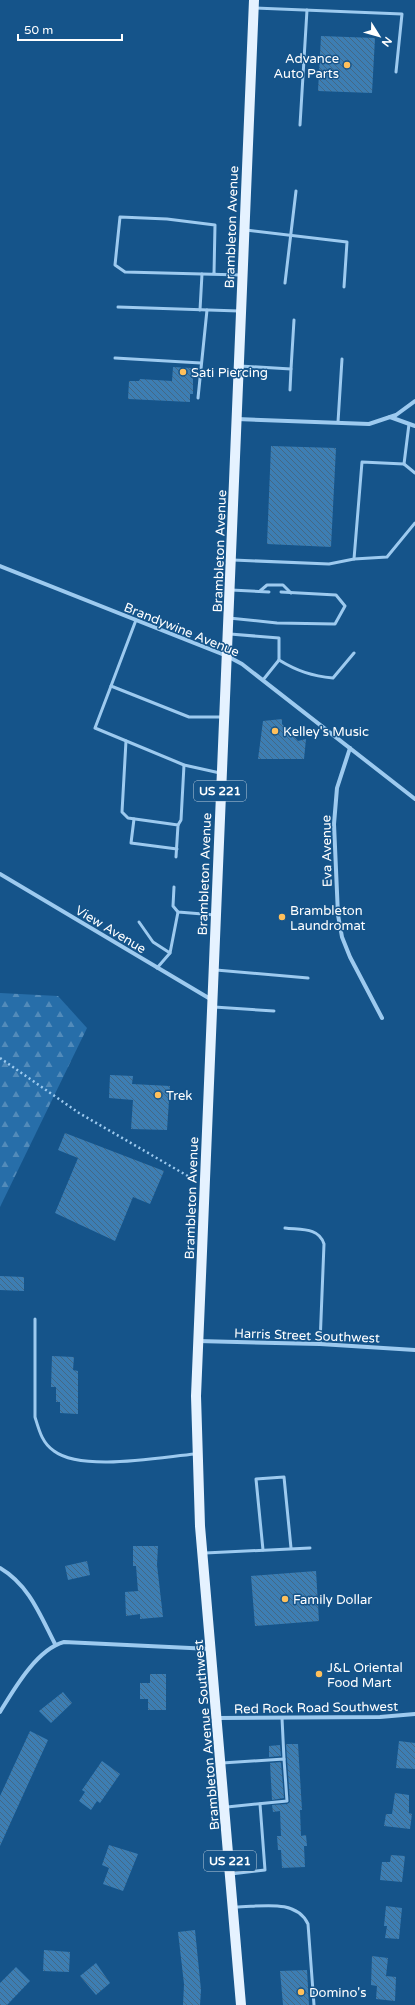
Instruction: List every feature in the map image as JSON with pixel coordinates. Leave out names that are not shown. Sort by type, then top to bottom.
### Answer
[{"type":"main road","name":"Brambleton Avenue","points":[[206,1582],[197,1454],[196,1396],[254,4]]},
{"type":"main road","name":"Brambleton Avenue Southwest","points":[[206,1582],[241,2005]]},
{"type":"street","points":[[236,419],[369,424],[390,417],[415,401]]},
{"type":"street","points":[[390,417],[415,426]]},
{"type":"street","name":"Brandywine Avenue","points":[[0,566],[227,656],[242,664],[415,799]]},
{"type":"street","name":"Eva Avenue","points":[[350,748],[337,788],[338,915],[342,937],[350,957],[382,1018]]},
{"type":"street","name":"View Avenue","points":[[0,874],[157,968],[212,1004]]},
{"type":"street","name":"Harris Street Southwest","points":[[198,1341],[320,1344],[415,1350]]},
{"type":"street","points":[[0,1568],[20,1583],[31,1596],[55,1644]]},
{"type":"street","points":[[0,1712],[24,1676],[48,1649],[55,1644],[64,1642],[211,1649]]},
{"type":"street","name":"Red Rock Road Southwest","points":[[218,1718],[380,1717],[415,1714]]},
{"type":"lane","points":[[254,4],[307,10],[402,14],[396,72]]},
{"type":"lane","points":[[300,125],[307,10]]},
{"type":"lane","points":[[285,283],[296,191]]},
{"type":"lane","points":[[214,274],[215,225],[167,219],[120,217],[115,265],[125,272],[242,275]]},
{"type":"lane","points":[[244,230],[347,242],[344,287]]},
{"type":"lane","points":[[200,310],[202,274]]},
{"type":"lane","points":[[118,307],[241,311]]},
{"type":"lane","points":[[198,398],[207,310]]},
{"type":"lane","points":[[290,390],[294,320]]},
{"type":"lane","points":[[115,358],[201,363]]},
{"type":"lane","points":[[338,422],[342,359]]},
{"type":"lane","points":[[239,366],[291,369]]},
{"type":"lane","points":[[404,464],[409,424]]},
{"type":"lane","points":[[354,559],[362,462],[404,464],[415,473]]},
{"type":"lane","points":[[231,560],[329,564],[354,559],[387,557],[415,523]]},
{"type":"lane","points":[[259,591],[268,585],[283,585],[291,593]]},
{"type":"lane","points":[[230,590],[269,592]]},
{"type":"lane","points":[[229,618],[277,623],[335,624],[345,606],[336,595],[281,592]]},
{"type":"lane","points":[[136,620],[95,728],[184,765],[221,773]]},
{"type":"lane","points":[[228,634],[279,638],[279,660],[263,680]]},
{"type":"lane","points":[[279,660],[294,670],[314,676],[333,678],[354,654]]},
{"type":"lane","points":[[111,686],[189,717],[224,718]]},
{"type":"lane","points":[[126,741],[122,812],[128,818],[178,825]]},
{"type":"lane","points":[[176,857],[178,825],[181,820],[184,765]]},
{"type":"lane","points":[[134,819],[131,843],[176,849]]},
{"type":"lane","points":[[174,887],[172,906],[178,912],[216,915]]},
{"type":"lane","points":[[157,968],[170,953],[178,912]]},
{"type":"lane","points":[[139,922],[153,942],[170,953]]},
{"type":"lane","points":[[213,970],[308,978]]},
{"type":"lane","points":[[212,1004],[274,1011]]},
{"type":"lane","points":[[285,1228],[313,1231],[322,1238],[324,1244],[320,1344]]},
{"type":"lane","points":[[35,1319],[35,1417],[45,1443],[53,1451],[80,1460],[100,1462],[197,1454]]},
{"type":"lane","points":[[263,1550],[256,1479],[284,1477],[291,1548]]},
{"type":"lane","points":[[203,1553],[310,1548]]},
{"type":"lane","points":[[225,1807],[287,1801],[282,1718]]},
{"type":"lane","points":[[222,1763],[284,1759]]},
{"type":"lane","points":[[231,1874],[264,1870],[260,1804]]},
{"type":"lane","points":[[233,1907],[286,1906],[296,1909],[304,1915],[308,1924],[314,2005]]},
{"type":"path","points":[[0,1058],[79,1113],[204,1185]]},
{"type":"green space","points":[[0,993],[58,996],[87,1028],[0,1207]]},
{"type":"building","name":"Advance Auto Parts","points":[[321,36],[375,38],[372,93],[318,91]]},
{"type":"building","points":[[173,367],[191,368],[191,376],[193,376],[193,394],[190,394],[190,402],[128,399],[129,381],[139,381],[140,379],[172,381]]},
{"type":"building","points":[[271,446],[336,448],[331,547],[267,544]]},
{"type":"building","name":"Kelley's Music","points":[[282,719],[282,724],[298,741],[306,739],[304,759],[258,759],[263,721]]},
{"type":"building","points":[[110,1075],[133,1076],[132,1084],[170,1086],[167,1130],[131,1129],[133,1100],[109,1098]]},
{"type":"building","points":[[65,1133],[164,1171],[150,1204],[133,1197],[115,1241],[55,1213],[78,1158],[58,1150]]},
{"type":"building","points":[[0,1276],[24,1277],[24,1291],[0,1290]]},
{"type":"building","points":[[52,1356],[74,1357],[73,1370],[78,1371],[78,1414],[60,1413],[60,1402],[56,1402],[56,1387],[51,1387]]},
{"type":"building","points":[[133,1546],[158,1546],[157,1565],[163,1617],[140,1619],[140,1614],[126,1616],[125,1592],[138,1591],[136,1566],[133,1566]]},
{"type":"building","points":[[87,1561],[90,1575],[68,1580],[65,1566]]},
{"type":"building","name":"Family Dollar","points":[[316,1571],[319,1621],[255,1626],[251,1576]]},
{"type":"building","points":[[150,1674],[166,1674],[166,1710],[148,1710],[148,1699],[140,1699],[140,1683],[150,1683]]},
{"type":"building","points":[[63,1692],[72,1703],[51,1723],[39,1711]]},
{"type":"building","points":[[30,1731],[48,1740],[0,1846],[0,1796]]},
{"type":"building","points":[[399,1741],[415,1743],[415,1769],[396,1768]]},
{"type":"building","points":[[286,1744],[298,1744],[302,1810],[300,1810],[301,1836],[306,1835],[307,1846],[304,1846],[305,1867],[282,1868],[281,1850],[278,1850],[277,1836],[281,1836],[280,1811],[273,1812],[272,1805],[287,1804],[290,1802]]},
{"type":"building","points":[[280,1745],[281,1756],[269,1757],[269,1746]]},
{"type":"building","points":[[102,1761],[120,1774],[100,1803],[97,1801],[91,1810],[79,1801],[85,1792],[82,1790]]},
{"type":"building","points":[[281,1762],[284,1798],[272,1800],[270,1763]]},
{"type":"building","points":[[395,1793],[409,1795],[409,1813],[412,1814],[410,1829],[384,1826],[386,1814],[392,1814]]},
{"type":"building","points":[[109,1845],[138,1854],[123,1891],[103,1884],[109,1868],[102,1865]]},
{"type":"building","points":[[391,1855],[405,1856],[402,1882],[380,1880],[382,1862],[390,1862]]},
{"type":"building","points":[[386,1906],[402,1908],[399,1939],[385,1938],[387,1926],[384,1926]]},
{"type":"building","points":[[195,1930],[201,1990],[200,2005],[183,2005],[184,1984],[178,1932]]},
{"type":"building","points":[[44,1950],[70,1952],[69,1972],[43,1971]]},
{"type":"building","points":[[372,1956],[388,1958],[386,1976],[396,1977],[395,2001],[376,1999],[377,1986],[371,1985]]},
{"type":"building","points":[[96,1963],[110,1983],[96,1995],[80,1976]]},
{"type":"building","points":[[16,1967],[30,1981],[7,2005],[0,2005],[0,1983]]},
{"type":"building","points":[[307,1970],[309,2005],[283,2005],[280,1971]]},
{"type":"place","name":"Advance Auto Parts","points":[[347,65]]},
{"type":"place","name":"Sati Piercing","points":[[183,372]]},
{"type":"place","name":"Kelley's Music","points":[[275,731]]},
{"type":"place","name":"Brambleton Laundromat","points":[[282,917]]},
{"type":"place","name":"Trek","points":[[158,1095]]},
{"type":"place","name":"Family Dollar","points":[[285,1599]]},
{"type":"place","name":"J&L Oriental Food Mart","points":[[319,1674]]},
{"type":"place","name":"Domino's","points":[[301,1992]]}]
